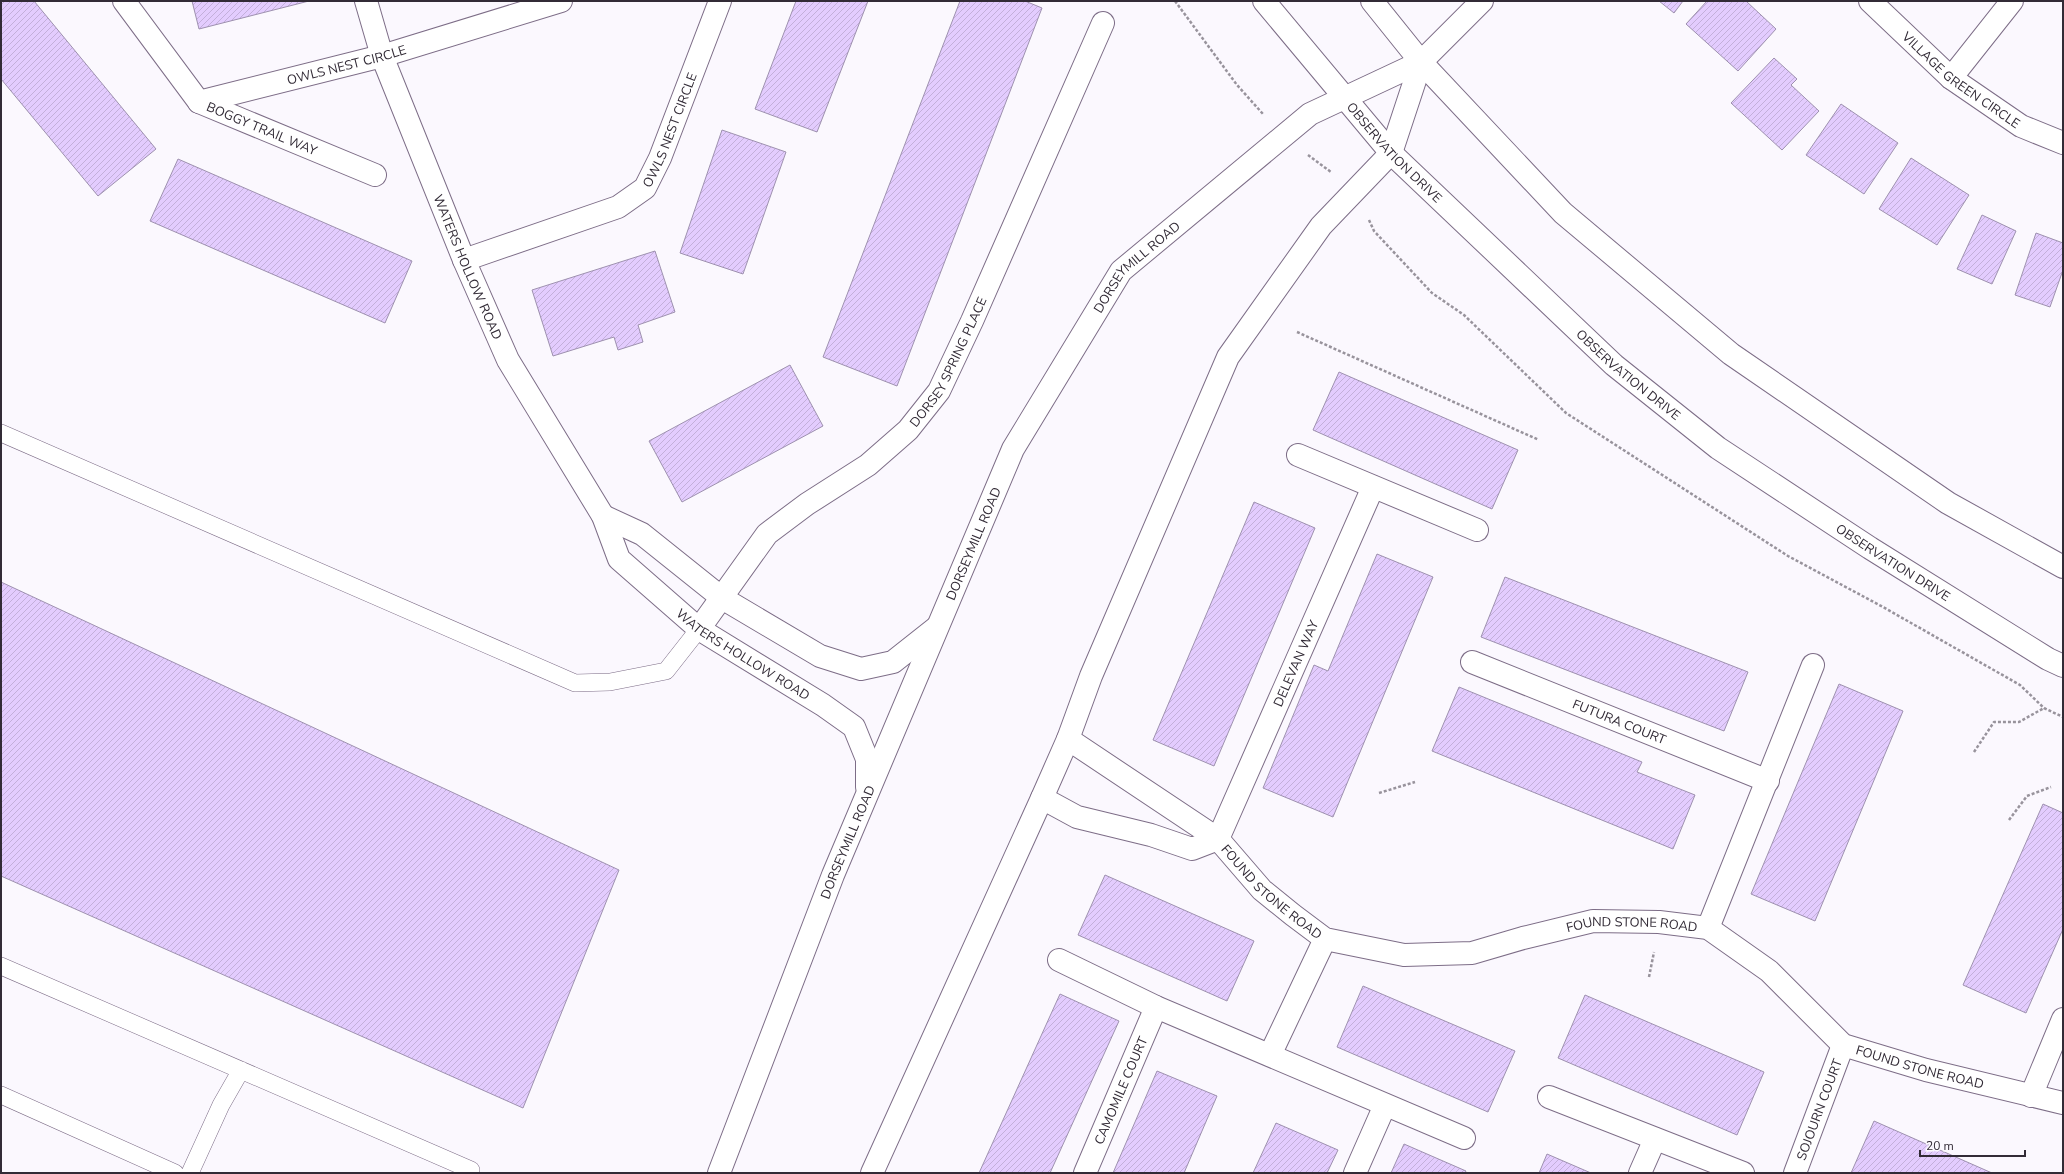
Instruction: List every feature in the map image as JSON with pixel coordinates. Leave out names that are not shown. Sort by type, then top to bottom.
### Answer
[{"type":"street","name":"BOGGY TRAIL WAY","points":[[124,1],[200,102],[375,175]]},
{"type":"street","name":"WATERS HOLLOW ROAD","points":[[366,1],[382,56],[464,260],[508,360],[603,516],[619,559],[699,629],[854,727],[867,759],[867,794]]},
{"type":"street","name":"OWLS NEST CIRCLE","points":[[200,102],[382,56],[561,1]]},
{"type":"street","name":"OWLS NEST CIRCLE","points":[[464,260],[618,207],[645,188],[660,158],[720,1]]},
{"type":"street","name":"OBSERVATION DRIVE","points":[[1264,1],[1391,153],[1614,365],[1718,448],[1870,548],[2048,659],[2063,666]]},
{"type":"street","points":[[1372,1],[1421,62],[1563,213],[1731,354],[1948,502],[2063,567]]},
{"type":"street","name":"DORSEYMILL ROAD","points":[[719,1173],[833,874],[1013,449],[1121,271],[1310,114],[1421,62],[1482,1]]},
{"type":"street","name":"VILLAGE GREEN CIRCLE","points":[[1870,1],[1951,78],[2021,126],[2063,143]]},
{"type":"street","points":[[1951,78],[2012,1]]},
{"type":"street","name":"DORSEY SPRING PLACE","points":[[699,629],[767,534],[806,504],[868,464],[908,430],[939,391],[972,321],[1103,23]]},
{"type":"street","name":"DORSEYMILL ROAD","points":[[872,1173],[1068,739],[1091,676],[1228,358],[1321,226],[1391,153],[1421,62]]},
{"type":"street","points":[[1298,455],[1477,530]]},
{"type":"street","name":"DELEVAN WAY","points":[[1218,839],[1373,487]]},
{"type":"street","points":[[603,516],[642,534],[722,598],[820,656],[861,669],[892,662],[938,627]]},
{"type":"street","name":"FUTURA COURT","points":[[1472,662],[1768,781]]},
{"type":"street","points":[[1708,928],[1768,781],[1813,664]]},
{"type":"street","name":"FOUND STONE ROAD","points":[[1068,739],[1218,839],[1262,890],[1292,916],[1325,939],[1404,955],[1412,955],[1472,953],[1523,938],[1593,921],[1659,922],[1708,928],[1769,971],[1843,1045],[1926,1070],[2063,1104]]},
{"type":"street","name":"FOUND STONE ROAD","points":[[1042,798],[1077,817],[1151,835],[1192,849],[1218,839]]},
{"type":"street","points":[[1270,1055],[1325,939]]},
{"type":"street","points":[[1059,960],[1156,1007],[1464,1138]]},
{"type":"street","name":"CAMOMILE COURT","points":[[1085,1173],[1156,1007]]},
{"type":"street","points":[[2031,1096],[2063,1019]]},
{"type":"street","name":"SOJOURN COURT","points":[[1795,1173],[1843,1045]]},
{"type":"street","points":[[1549,1097],[1655,1140],[1743,1173]]},
{"type":"street","points":[[1355,1173],[1385,1105]]},
{"type":"street","points":[[1640,1173],[1655,1140]]},
{"type":"lane","points":[[1,433],[575,683],[610,682],[666,671],[699,629]]},
{"type":"lane","points":[[1,966],[471,1170]]},
{"type":"lane","points":[[190,1173],[221,1105],[241,1070]]},
{"type":"lane","points":[[1,1095],[175,1173]]},
{"type":"path","points":[[1374,231],[1432,293],[1464,315],[1566,413],[1788,556],[1883,607],[2020,685],[2044,708],[2063,717]]},
{"type":"path","points":[[1297,332],[1539,440]]},
{"type":"path","points":[[1974,752],[1994,722],[2019,722],[2044,708]]},
{"type":"path","points":[[1379,793],[1415,782]]},
{"type":"path","points":[[2009,820],[2028,796],[2051,787]]},
{"type":"building","points":[[1,1],[34,1],[156,149],[98,196],[1,79]]},
{"type":"building","points":[[192,1],[309,1],[199,29]]},
{"type":"building","points":[[796,1],[868,1],[817,132],[755,109]]},
{"type":"building","points":[[960,1],[1025,1],[1042,8],[897,386],[823,357]]},
{"type":"building","points":[[1659,1],[1683,1],[1674,13]]},
{"type":"building","points":[[1707,1],[1746,1],[1776,29],[1738,71],[1686,24]]},
{"type":"building","points":[[1774,58],[1797,79],[1791,85],[1819,111],[1782,150],[1731,103]]},
{"type":"building","points":[[1841,104],[1898,143],[1864,194],[1806,155]]},
{"type":"building","points":[[722,130],[786,152],[743,274],[680,253]]},
{"type":"building","points":[[1911,158],[1969,195],[1937,245],[1879,209]]},
{"type":"building","points":[[178,159],[412,261],[385,323],[150,221]]},
{"type":"building","points":[[1982,215],[2016,231],[1992,284],[1957,269]]},
{"type":"building","points":[[2036,233],[2063,243],[2063,270],[2050,307],[2015,295]]},
{"type":"building","points":[[655,251],[675,312],[638,325],[643,342],[618,350],[614,337],[553,356],[532,290]]},
{"type":"building","points":[[790,365],[823,426],[682,502],[649,441]]},
{"type":"building","points":[[1339,372],[1518,450],[1492,509],[1313,430]]},
{"type":"building","points":[[1254,502],[1315,528],[1214,766],[1153,740]]},
{"type":"building","points":[[1377,554],[1433,577],[1333,817],[1263,788],[1314,665],[1328,671]]},
{"type":"building","points":[[1505,577],[1748,672],[1724,731],[1481,637]]},
{"type":"building","points":[[1,582],[619,870],[523,1108],[1,876]]},
{"type":"building","points":[[1839,684],[1903,711],[1815,921],[1751,894]]},
{"type":"building","points":[[1459,687],[1642,762],[1637,772],[1695,795],[1673,849],[1432,751]]},
{"type":"building","points":[[2043,804],[2063,813],[2063,929],[2026,1013],[1963,985]]},
{"type":"building","points":[[1105,875],[1254,941],[1227,1001],[1078,935]]},
{"type":"building","points":[[1363,986],[1515,1051],[1488,1112],[1337,1047]]},
{"type":"building","points":[[1060,994],[1119,1021],[1050,1173],[979,1173]]},
{"type":"building","points":[[1585,995],[1764,1072],[1737,1135],[1558,1058]]},
{"type":"building","points":[[1157,1071],[1217,1096],[1184,1173],[1113,1173]]},
{"type":"building","points":[[1874,1121],[1992,1173],[1851,1173]]},
{"type":"building","points":[[1276,1123],[1338,1150],[1327,1173],[1253,1173]]},
{"type":"building","points":[[1404,1144],[1466,1171],[1465,1173],[1391,1173]]},
{"type":"building","points":[[1547,1154],[1591,1173],[1539,1173]]}]
